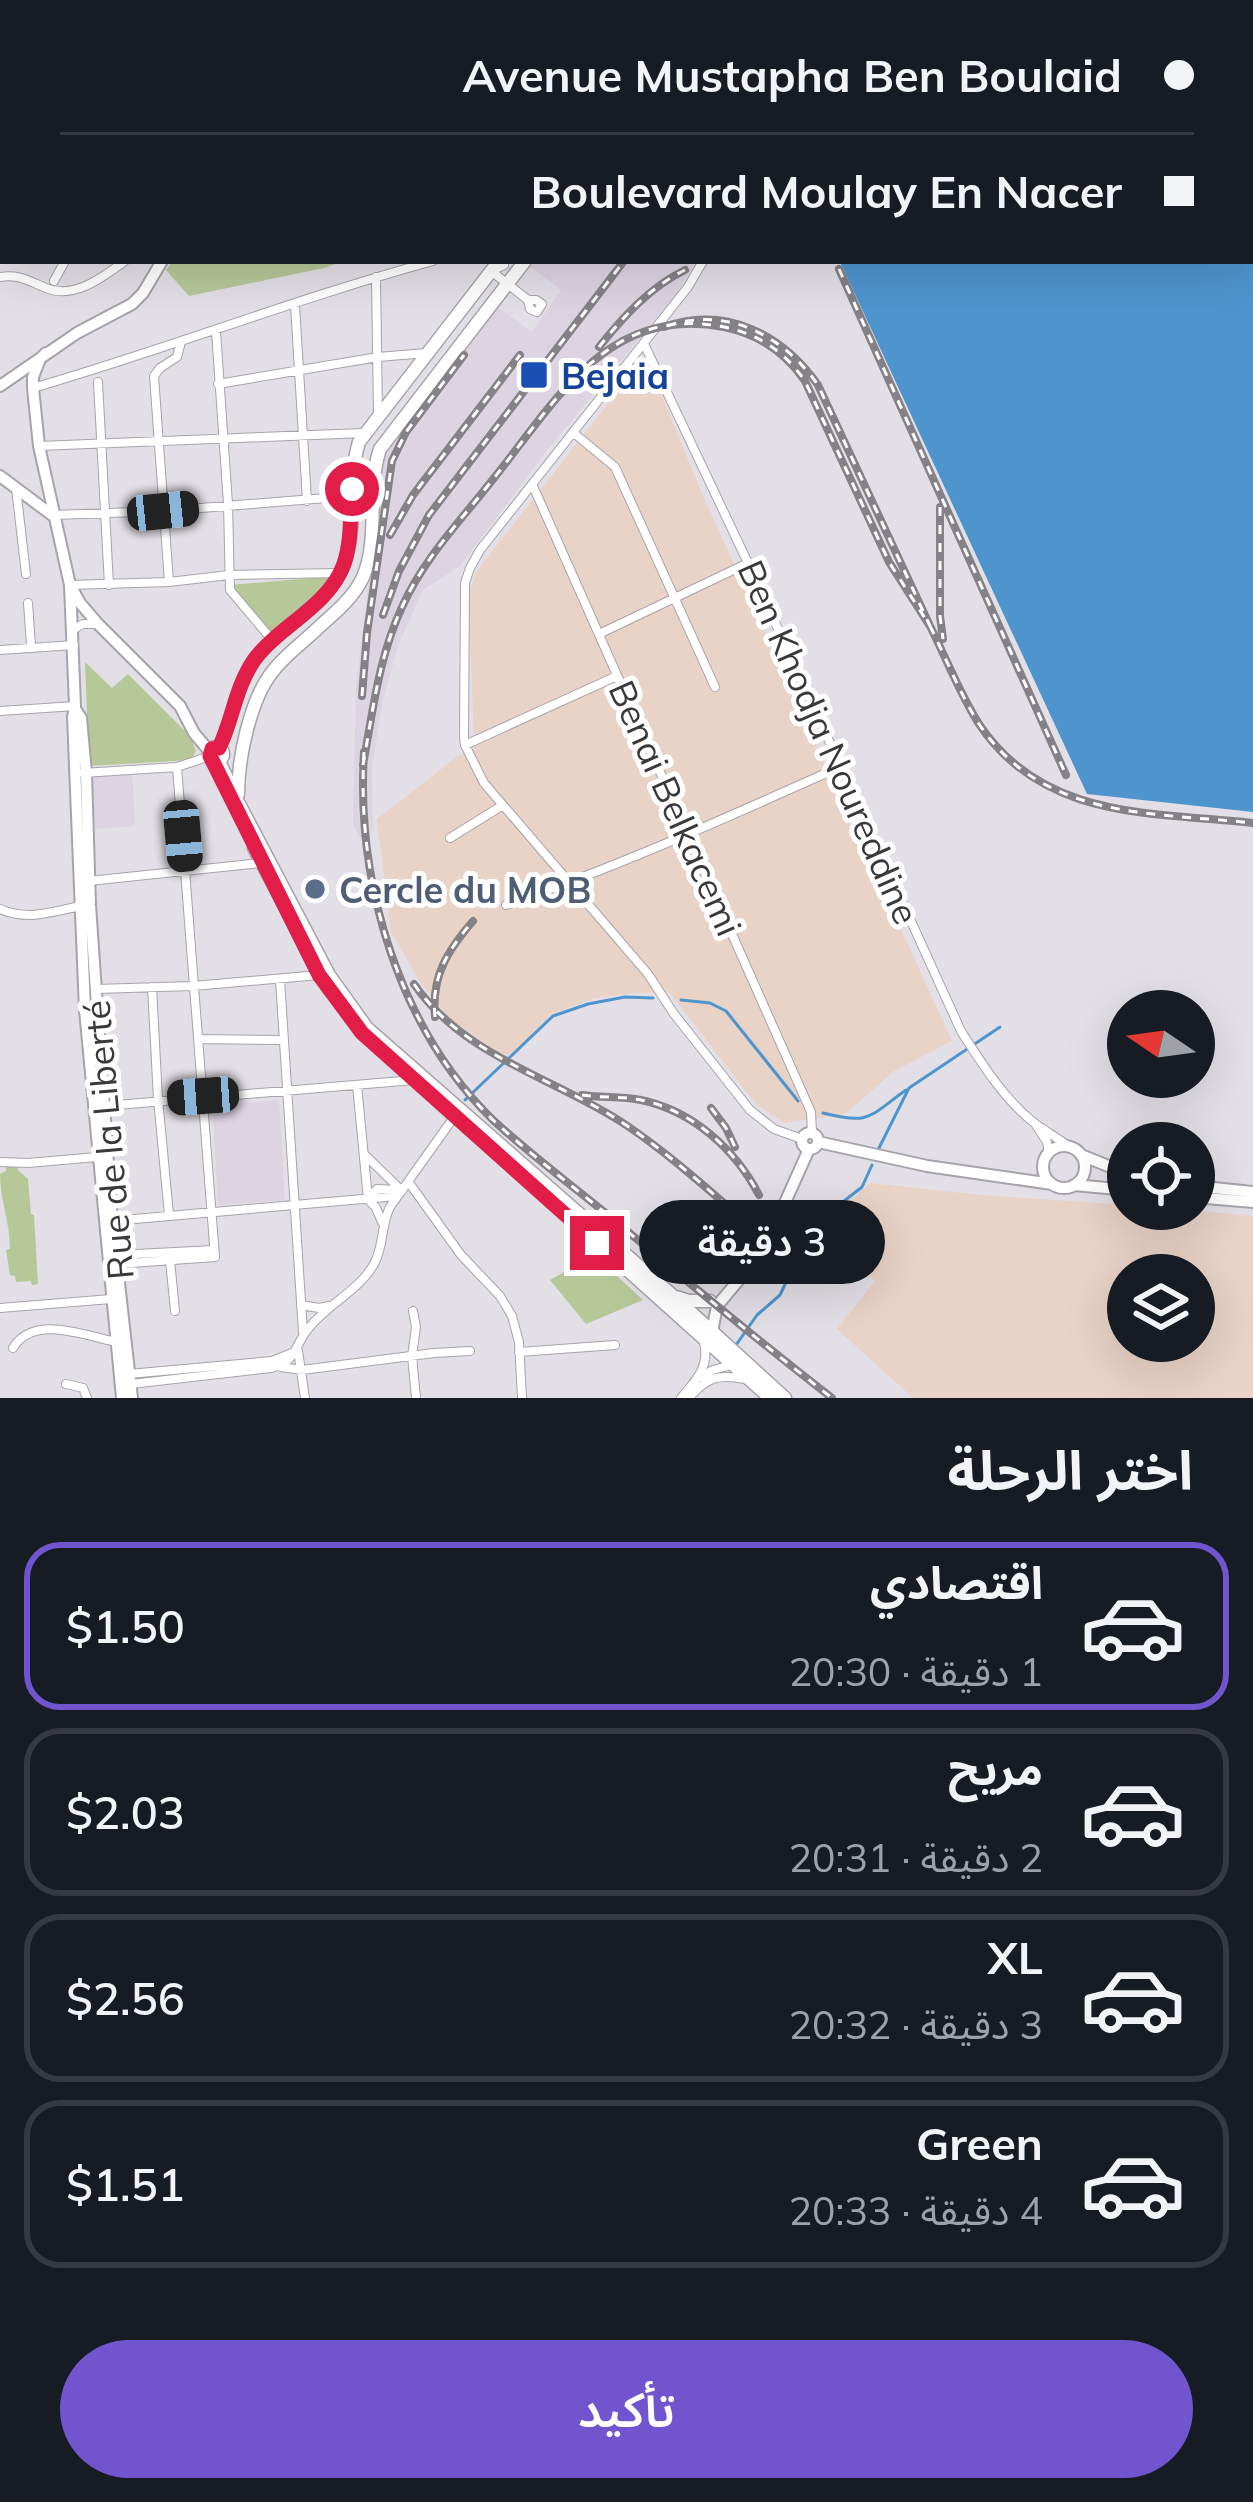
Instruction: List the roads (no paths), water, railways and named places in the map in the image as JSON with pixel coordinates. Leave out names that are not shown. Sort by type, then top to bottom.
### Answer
[{"type":"main road","points":[[0,386],[77,333],[133,304],[160,264]]},
{"type":"main road","points":[[458,1112],[362,1033],[319,975],[261,862],[216,755],[237,691],[256,657],[340,573],[350,535],[356,452],[365,433],[428,352],[503,270]]},
{"type":"main road","points":[[238,802],[239,767],[256,698],[273,670],[340,608],[363,577],[380,448],[503,270]]},
{"type":"main road","points":[[46,353],[33,377],[33,388],[39,446],[70,585],[80,604],[180,706],[194,733],[216,755],[329,975],[349,1004],[367,1028],[672,1300],[770,1398]]},
{"type":"main road","points":[[16,374],[26,375],[33,388]]},
{"type":"main road","points":[[0,476],[52,515]]},
{"type":"main road","name":"Rue de la Liberté","points":[[70,585],[98,1157],[116,1342],[132,1398]]},
{"type":"main road","points":[[216,755],[243,752]]},
{"type":"main road","name":"Rue de la Liberté","points":[[85,905],[96,988],[125,1380]]},
{"type":"main road","points":[[700,1328],[783,1209],[810,1141],[1063,1188],[1107,1188]]},
{"type":"main road","points":[[1025,1178],[1059,1147],[1107,1165]]},
{"type":"main road","points":[[1074,1185],[1084,1168],[1076,1151]]},
{"type":"main road","points":[[1043,1166],[1052,1184]]},
{"type":"main road","points":[[1215,1188],[1253,1192]]},
{"type":"main road","points":[[1215,1199],[1253,1202]]},
{"type":"main road","points":[[672,1300],[714,1304]]},
{"type":"main road","points":[[700,1328],[714,1304]]},
{"type":"main road","points":[[700,1328],[733,1365],[784,1398]]},
{"type":"main road","points":[[122,1398],[125,1380]]},
{"type":"street","points":[[52,285],[63,264]]},
{"type":"street","points":[[0,277],[17,275],[73,291],[121,264]]},
{"type":"street","points":[[33,388],[422,264]]},
{"type":"street","points":[[701,264],[470,568],[465,583],[465,745],[484,784],[647,974],[750,1110],[774,1129],[810,1141]]},
{"type":"street","points":[[503,270],[528,301]]},
{"type":"street","points":[[376,277],[378,416]]},
{"type":"street","points":[[295,305],[307,500]]},
{"type":"street","points":[[216,331],[230,590],[273,641]]},
{"type":"street","points":[[169,583],[154,376],[177,358],[182,340]]},
{"type":"street","name":"Ben Khodja Noureddine","points":[[644,345],[961,1031],[986,1070],[1036,1124],[1049,1153]]},
{"type":"street","points":[[218,384],[428,352]]},
{"type":"street","points":[[98,382],[109,585]]},
{"type":"street","points":[[39,446],[365,433]]},
{"type":"street","points":[[574,434],[615,467],[716,687]]},
{"type":"street","name":"Benai Belkacemi","points":[[533,485],[811,1112],[810,1141]]},
{"type":"street","points":[[16,488],[26,574]]},
{"type":"street","points":[[52,515],[352,496]]},
{"type":"street","points":[[599,634],[748,563]]},
{"type":"street","points":[[70,585],[340,573]]},
{"type":"street","points":[[28,603],[31,646]]},
{"type":"street","points":[[74,629],[98,624]]},
{"type":"street","points":[[0,650],[74,645]]},
{"type":"street","points":[[465,745],[617,676]]},
{"type":"street","points":[[0,710],[75,707]]},
{"type":"street","points":[[80,773],[177,766],[216,755]]},
{"type":"street","points":[[177,766],[214,1254]]},
{"type":"street","points":[[506,905],[688,835],[840,766]]},
{"type":"street","points":[[450,838],[502,805]]},
{"type":"street","points":[[84,882],[261,862]]},
{"type":"street","points":[[0,910],[23,916],[85,905]]},
{"type":"street","points":[[96,988],[194,986],[319,975]]},
{"type":"street","points":[[280,980],[303,1335],[291,1360],[280,1367]]},
{"type":"street","points":[[152,987],[169,1216]]},
{"type":"street","points":[[198,1039],[284,1040]]},
{"type":"street","points":[[105,1106],[414,1080]]},
{"type":"street","points":[[357,1084],[368,1198],[383,1223]]},
{"type":"street","points":[[303,1335],[368,1274],[382,1241],[383,1223],[458,1112]]},
{"type":"street","name":"Ben Khodja Noureddine","points":[[1036,1124],[1076,1151]]},
{"type":"street","points":[[364,1154],[500,1296],[512,1316],[522,1398]]},
{"type":"street","points":[[0,1162],[98,1157]]},
{"type":"street","points":[[112,1221],[294,1206],[403,1190]]},
{"type":"street","points":[[116,1260],[214,1254]]},
{"type":"street","points":[[116,1260],[214,1254]]},
{"type":"street","points":[[170,1260],[176,1311]]},
{"type":"street","points":[[0,1308],[111,1300]]},
{"type":"street","points":[[301,1305],[333,1305]]},
{"type":"street","points":[[413,1311],[416,1398]]},
{"type":"street","points":[[13,1348],[22,1336],[40,1328],[116,1342]]},
{"type":"street","points":[[698,1383],[706,1357],[700,1328]]},
{"type":"street","points":[[519,1352],[616,1346]]},
{"type":"street","points":[[125,1380],[272,1361],[298,1350]]},
{"type":"street","points":[[298,1350],[305,1398]]},
{"type":"street","points":[[711,1372],[716,1350]]},
{"type":"street","points":[[125,1380],[280,1367],[302,1370],[470,1351]]},
{"type":"street","points":[[685,1398],[711,1372],[733,1365]]},
{"type":"street","points":[[698,1383],[750,1374]]},
{"type":"street","points":[[66,1384],[83,1388],[87,1398]]},
{"type":"water","points":[[841,264],[1253,264],[1253,812],[1087,794]]},
{"type":"waterway","points":[[465,1100],[553,1016],[625,997],[653,998]]},
{"type":"waterway","points":[[681,1000],[710,1003],[726,1011],[798,1101]]},
{"type":"waterway","points":[[879,1148],[909,1088],[1000,1027]]},
{"type":"waterway","points":[[823,1113],[868,1116],[906,1090]]},
{"type":"waterway","points":[[736,1345],[757,1315],[780,1295],[800,1244],[821,1219],[862,1187],[872,1165]]},
{"type":"railway","points":[[383,615],[399,571],[429,515],[622,264]]},
{"type":"railway","points":[[839,269],[1066,775]]},
{"type":"railway","points":[[599,347],[638,304],[685,270]]},
{"type":"railway","points":[[363,765],[388,643],[422,571],[563,390],[617,344],[648,330],[683,324],[724,327],[760,340],[789,361],[805,381],[889,562],[930,626],[818,385],[804,367],[770,338],[730,322],[687,321],[664,327]]},
{"type":"railway","points":[[362,696],[392,461],[406,432],[464,355]]},
{"type":"railway","points":[[390,535],[413,495],[520,355]]},
{"type":"railway","points":[[940,507],[943,639]]},
{"type":"railway","points":[[930,626],[979,724],[1005,755],[1034,778],[1067,795],[1102,805],[1253,823]]},
{"type":"railway","points":[[364,752],[367,851],[390,950],[408,997],[460,1083],[524,1147],[832,1398]]},
{"type":"railway","points":[[435,1017],[443,964],[473,921]]},
{"type":"railway","points":[[414,984],[459,1031],[626,1125],[755,1230]]},
{"type":"railway","points":[[582,1095],[641,1100],[678,1113],[725,1148],[759,1195]]},
{"type":"railway","points":[[711,1108],[735,1147]]},
{"type":"place","name":"Bejaia","points":[[534,375]]},
{"type":"place","name":"Cercle du MOB","points":[[315,889]]}]
